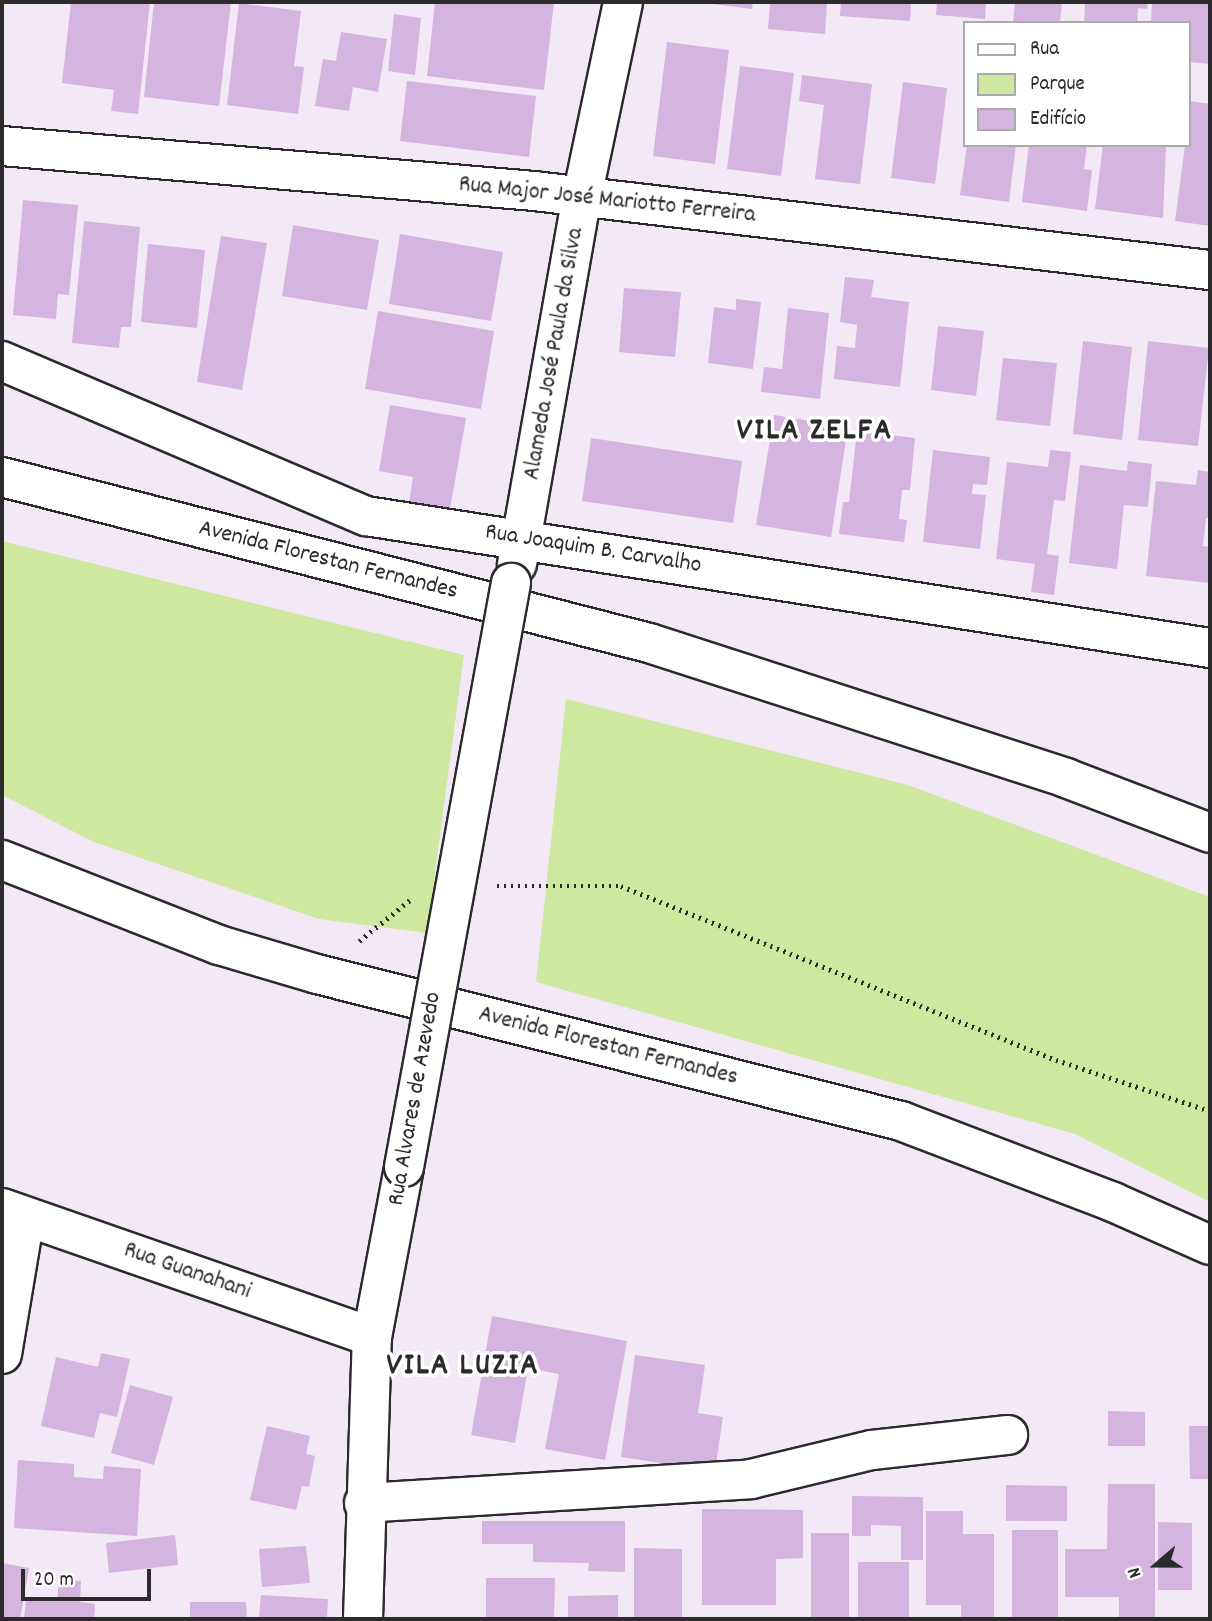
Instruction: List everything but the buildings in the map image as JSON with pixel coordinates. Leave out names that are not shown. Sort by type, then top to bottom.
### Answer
[{"type":"main road","name":"Alameda José Paula da Silva","points":[[511,583],[523,538],[582,197],[623,2]]},
{"type":"main road","name":"Rua Major José Mariotto Ferreira","points":[[2,146],[582,197],[1210,270]]},
{"type":"main road","name":"Rua Joaquim B. Carvalho","points":[[2,361],[366,516],[523,538],[1210,648]]},
{"type":"main road","name":"Avenida Florestan Fernandes","points":[[2,477],[649,643],[1066,778],[1210,833]]},
{"type":"main road","name":"Rua Alvares de Azevedo","points":[[363,1619],[364,1503],[372,1337],[511,583]]},
{"type":"main road","name":"Avenida Florestan Fernandes","points":[[2,860],[219,945],[317,974],[901,1121],[1113,1202],[1210,1245]]},
{"type":"main road","name":"Rua Guanahani","points":[[13,1212],[372,1337]]},
{"type":"main road","points":[[2,1354],[13,1212]]},
{"type":"main road","points":[[364,1503],[751,1479],[872,1450],[1009,1435]]},
{"type":"path","points":[[482,886],[621,886],[1056,1060],[1210,1111]]},
{"type":"path","points":[[317,974],[417,895]]},
{"type":"green space","points":[[2,541],[464,655],[427,933],[319,919],[94,842],[2,795]]},
{"type":"green space","points":[[566,699],[908,785],[1210,897],[1210,1202],[1075,1134],[536,982]]},
{"type":"district","name":"VILA ZELFA","points":[[815,432]]},
{"type":"district","name":"VILA LUZIA","points":[[463,1367]]}]
